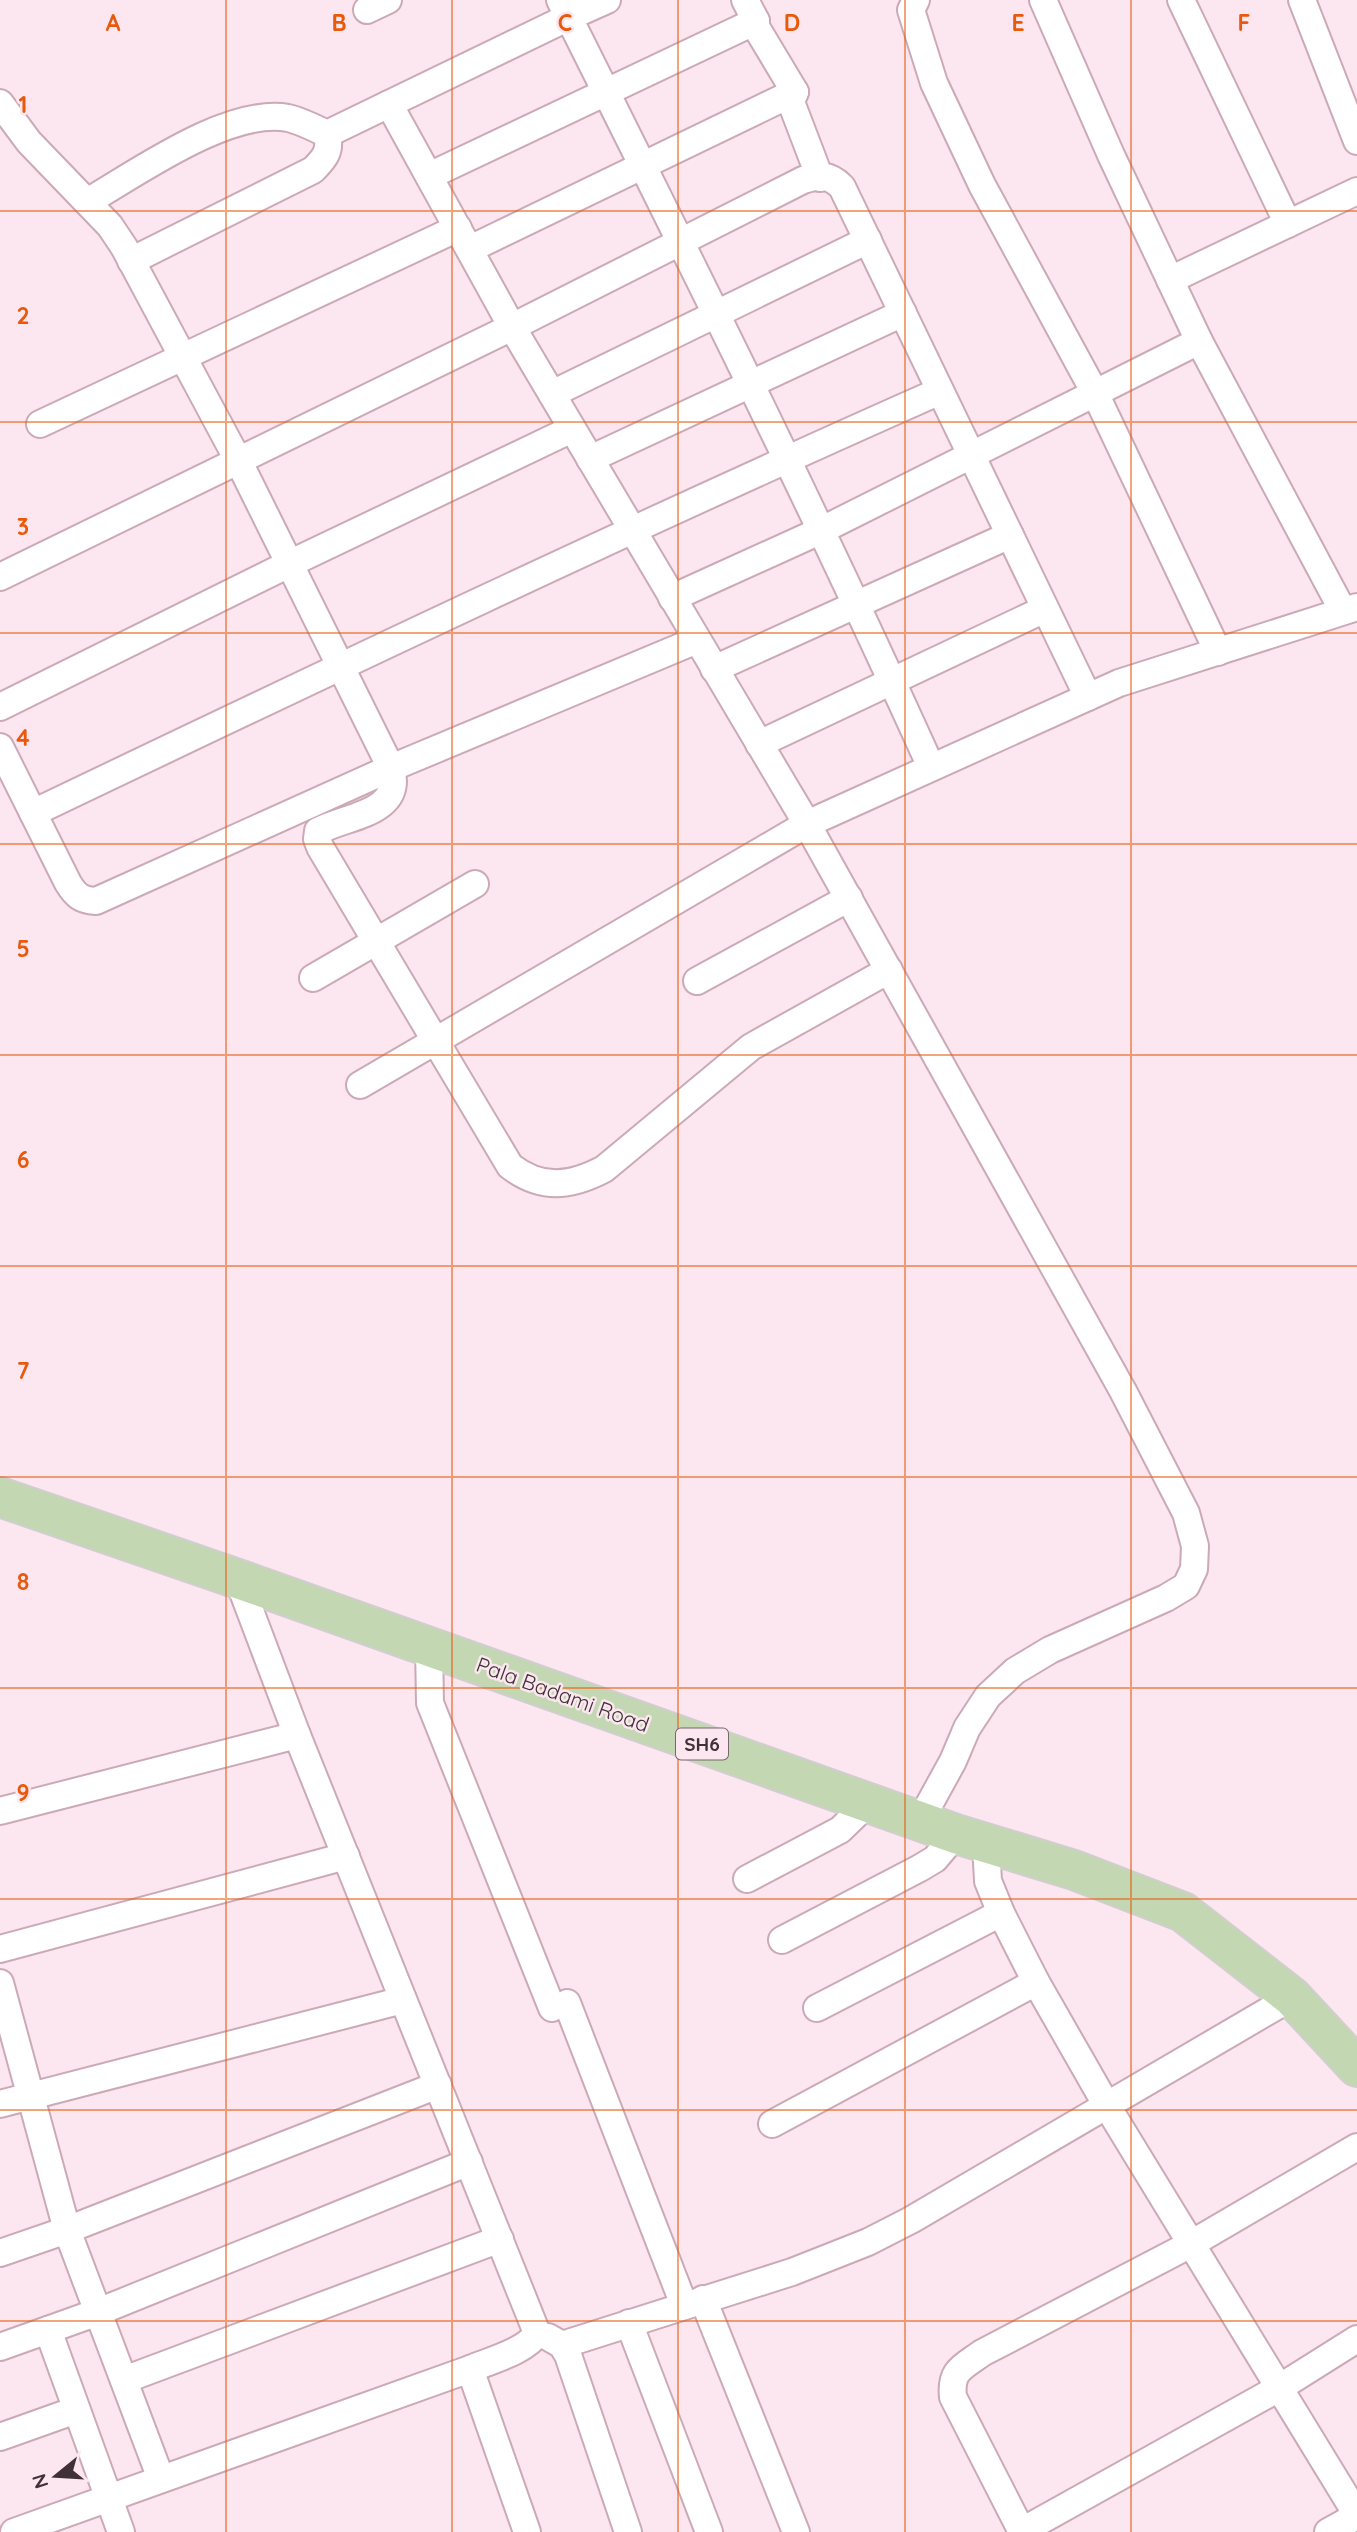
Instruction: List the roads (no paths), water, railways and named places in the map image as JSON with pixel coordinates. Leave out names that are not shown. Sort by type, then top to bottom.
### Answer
[{"type":"main road","name":"Pala Badami Road","points":[[0,1497],[971,1839],[1074,1870],[1183,1912],[1292,1997],[1357,2067]]},
{"type":"street","points":[[87,202],[198,138],[257,118],[287,118],[327,134],[389,104],[565,8],[607,0]]},
{"type":"street","points":[[916,0],[911,10],[934,83],[982,185],[1095,393],[1217,652]]},
{"type":"street","points":[[360,1086],[807,824],[1119,683],[1350,609],[1199,341],[1111,155],[1043,0]]},
{"type":"street","points":[[1181,0],[1288,224]]},
{"type":"street","points":[[1302,0],[1357,141]]},
{"type":"street","points":[[565,8],[822,530],[930,767]]},
{"type":"street","points":[[429,176],[606,92],[750,11],[756,27],[796,92]]},
{"type":"street","points":[[40,424],[183,358],[641,166],[796,92]]},
{"type":"street","points":[[796,92],[791,102],[820,176]]},
{"type":"street","points":[[0,103],[37,151],[110,226],[131,261],[239,462],[391,768],[394,787],[389,797],[371,810],[318,831],[317,839],[510,1166],[526,1178],[544,1183],[570,1182],[589,1177],[604,1169],[751,1047],[890,970]]},
{"type":"street","points":[[389,104],[512,327],[807,824],[890,970],[1123,1391],[1186,1513],[1195,1546],[1194,1569],[1186,1586],[1166,1598],[1050,1650],[1014,1671],[988,1696],[967,1728],[953,1761],[920,1821]]},
{"type":"street","points":[[131,261],[313,170],[326,157],[330,145],[327,134]]},
{"type":"street","points":[[0,577],[126,514],[239,462],[803,180],[820,176],[833,178],[842,187],[1088,696]]},
{"type":"street","points":[[1170,280],[1357,191]]},
{"type":"street","points":[[552,394],[867,240]]},
{"type":"street","points":[[590,459],[903,313]]},
{"type":"street","points":[[672,598],[822,530],[1199,341]]},
{"type":"street","points":[[33,813],[632,530],[940,391]]},
{"type":"street","points":[[0,707],[289,564],[572,429]]},
{"type":"street","points":[[714,669],[1010,535]]},
{"type":"street","points":[[759,744],[1045,609]]},
{"type":"street","points":[[0,747],[74,894],[83,900],[96,901],[391,768],[697,640]]},
{"type":"street","points":[[313,978],[475,884]]},
{"type":"street","points":[[697,981],[849,898]]},
{"type":"street","points":[[238,1579],[297,1735],[537,2333],[562,2345],[568,2355],[628,2532]]},
{"type":"street","points":[[429,1646],[430,1703],[560,2006],[796,2532]]},
{"type":"street","points":[[0,1811],[297,1735]]},
{"type":"street","points":[[747,1879],[840,1830],[868,1803]]},
{"type":"street","points":[[782,1940],[971,1839],[1001,1913],[1036,1982],[1107,2106],[1357,2515],[1328,2532]]},
{"type":"street","points":[[0,1949],[346,1856]]},
{"type":"street","points":[[817,2008],[1001,1913]]},
{"type":"street","points":[[772,2124],[1036,1982]]},
{"type":"street","points":[[0,1983],[67,2230],[161,2479]]},
{"type":"street","points":[[562,2345],[792,2272],[868,2242],[911,2220],[1292,1997]]},
{"type":"street","points":[[0,2105],[403,2000]]},
{"type":"street","points":[[0,2253],[67,2230],[438,2085]]},
{"type":"street","points":[[1357,2147],[1191,2244],[982,2353],[958,2370],[951,2381],[953,2397],[1022,2532],[1279,2388],[1357,2339]]},
{"type":"street","points":[[0,2347],[98,2312],[469,2162]]},
{"type":"street","points":[[124,2380],[500,2239]]},
{"type":"street","points":[[629,2323],[709,2532]]},
{"type":"street","points":[[48,2330],[121,2532]]},
{"type":"street","points":[[14,2532],[470,2369],[523,2347],[532,2342],[537,2333]]},
{"type":"street","points":[[470,2369],[527,2532]]},
{"type":"street","points":[[0,2438],[76,2410]]}]
